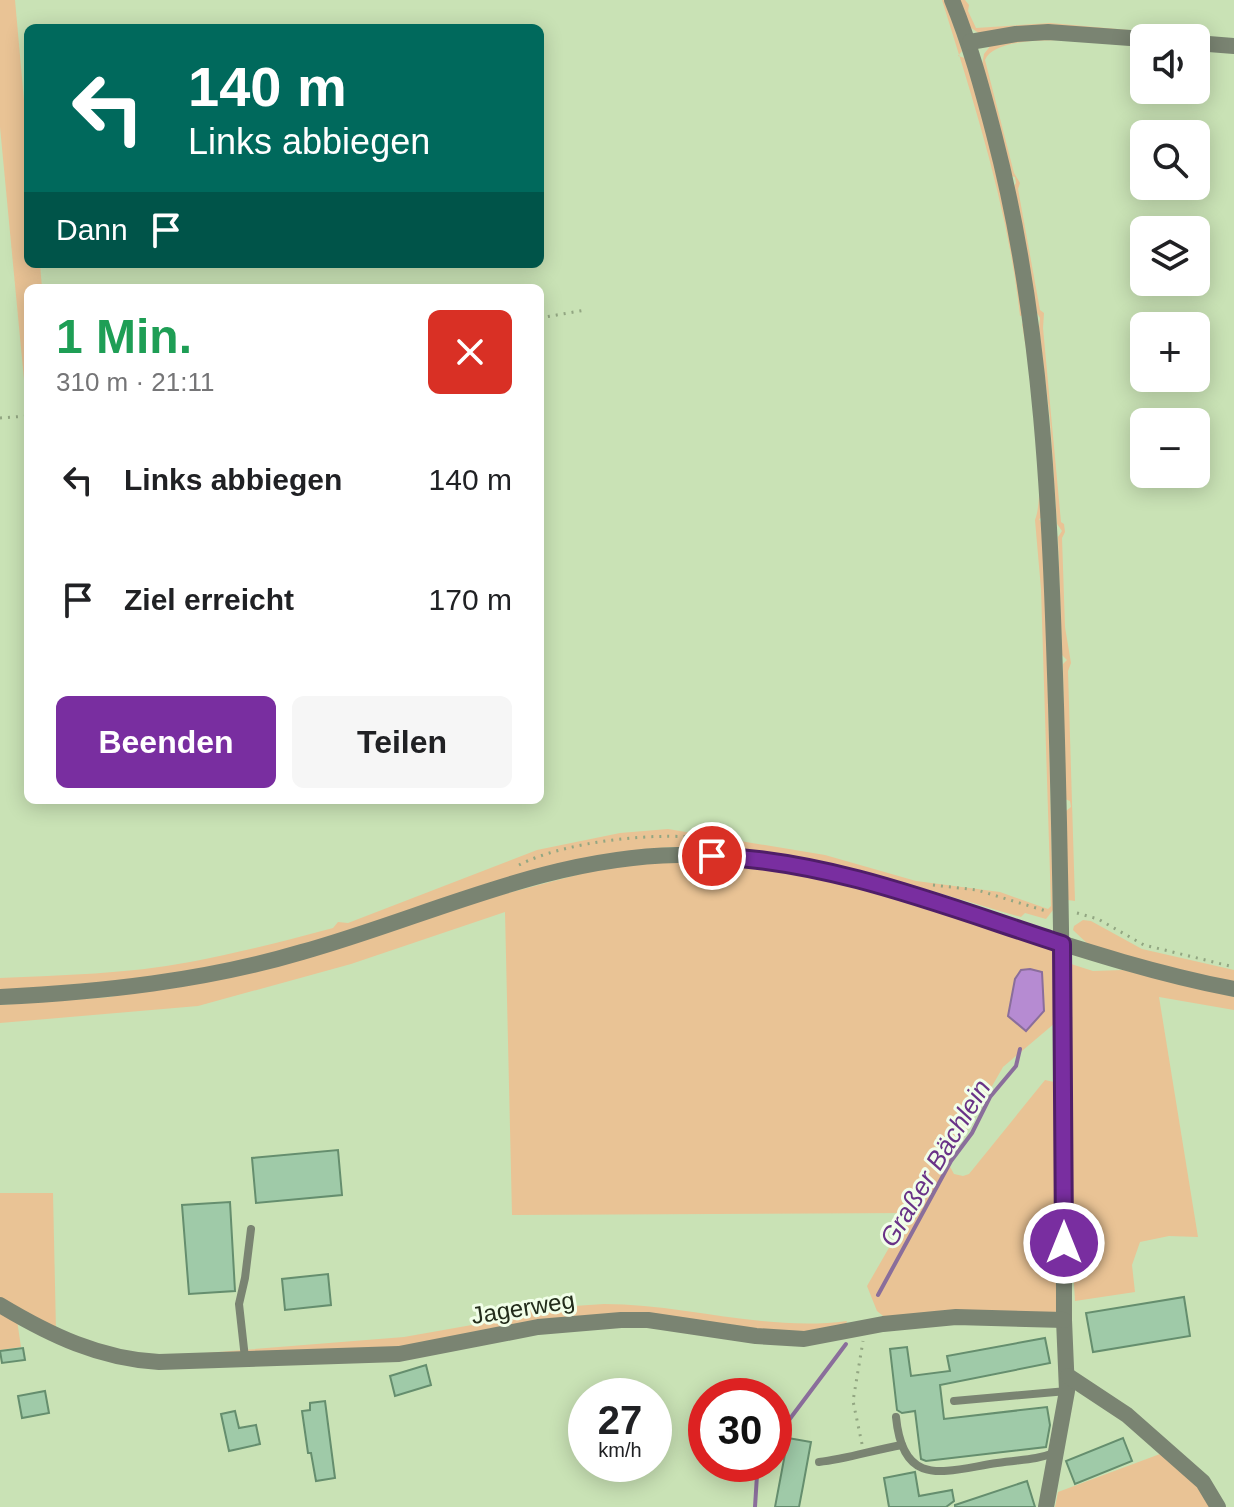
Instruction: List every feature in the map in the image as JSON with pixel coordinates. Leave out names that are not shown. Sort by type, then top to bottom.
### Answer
[{"type":"street","points":[[952,0],[970,42],[1012,208],[1039,379],[1051,527],[1062,915],[1064,1320],[1068,1384],[1046,1507]]},
{"type":"street","points":[[970,42],[1048,32],[1130,38]]},
{"type":"street","points":[[1210,44],[1234,46]]},
{"type":"street","points":[[0,997],[94,991],[188,979],[300,953],[553,872],[641,857],[678,855],[747,857],[822,869],[1162,974],[1234,989]]},
{"type":"street","name":"Jagerweg","points":[[0,1305],[65,1340],[124,1358],[159,1362],[399,1354],[538,1327],[606,1320],[648,1320],[756,1336],[804,1339],[883,1324],[956,1317],[1064,1320]]},
{"type":"street","points":[[1068,1384],[1127,1415],[1203,1482],[1218,1507]]},
{"type":"lane","points":[[245,1358],[239,1304],[251,1229]]},
{"type":"lane","points":[[954,1401],[1068,1384]]},
{"type":"lane","points":[[896,1417],[908,1460],[917,1466],[942,1472],[1034,1460],[1058,1451]]},
{"type":"lane","points":[[819,1462],[846,1459],[864,1451],[902,1445]]},
{"type":"path","points":[[544,317],[585,310]]},
{"type":"path","points":[[0,418],[24,416]]},
{"type":"path","points":[[514,868],[537,856],[624,840],[697,836],[728,842]]},
{"type":"path","points":[[930,885],[977,890],[1062,915],[1077,913],[1098,919],[1144,945],[1234,967]]},
{"type":"path","points":[[864,1329],[853,1401],[864,1451]]},
{"type":"shaded area","points":[[0,0],[15,0],[24,100],[24,268],[40,268],[42,284],[24,284],[24,379],[0,127]]},
{"type":"shaded area","points":[[942,0],[945,0],[962,51],[959,55],[954,39]]},
{"type":"shaded area","points":[[959,0],[965,0],[969,5],[968,11],[976,28],[1050,23],[1130,30],[1130,33],[1047,26],[980,34],[967,25]]},
{"type":"shaded area","points":[[1029,39],[1056,40],[1011,44],[994,50],[985,60],[1014,173],[1020,183],[1018,189],[1040,310],[1044,313],[1061,522],[1065,532],[1062,538],[1065,627],[1071,663],[1068,671],[1075,901],[1068,900],[1066,811],[1071,807],[1070,801],[1065,799],[1063,664],[1067,660],[1062,655],[1058,537],[1062,531],[1057,524],[1040,318],[1014,186],[1015,177],[1011,176],[982,65],[984,54],[991,45]]},
{"type":"shaded area","points":[[1084,41],[1108,43],[1130,45]]},
{"type":"shaded area","points":[[960,56],[965,58],[988,135],[1008,221],[1023,315],[1020,316],[1015,275],[998,195]]},
{"type":"shaded area","points":[[1025,323],[1031,380],[1022,324]]},
{"type":"shaded area","points":[[1039,463],[1044,516],[1039,519],[1044,528],[1053,910],[1046,919],[1025,913],[1021,917],[895,880],[809,860],[722,848],[659,848],[585,863],[241,962],[139,979],[0,990],[0,978],[143,969],[262,946],[333,928],[338,922],[348,923],[537,850],[620,833],[668,829],[825,855],[916,881],[1000,892],[1048,909],[1051,906],[1041,589],[1035,520]]},
{"type":"shaded area","points":[[699,862],[778,869],[880,892],[1051,948],[1056,964],[1055,1023],[1003,1067],[948,1163],[954,1174],[969,1174],[1045,1080],[1054,1082],[1057,1310],[1053,1315],[888,1320],[877,1311],[867,1286],[909,1213],[512,1215],[505,912],[351,964],[198,1006],[0,1023],[0,1005],[110,997],[588,872],[643,863]]},
{"type":"shaded area","points":[[1083,920],[1091,921],[1142,949],[1234,970],[1234,982],[1163,967],[1090,946],[1073,930]]},
{"type":"shaded area","points":[[1071,964],[1093,971],[1123,970],[1234,997],[1234,1010],[1159,997],[1198,1237],[1169,1236],[1140,1242],[1132,1265],[1135,1292],[1075,1301],[1071,1233]]},
{"type":"shaded area","points":[[1021,970],[1042,972],[1044,1011],[1026,1031],[1008,1016],[1015,979]]},
{"type":"shaded area","points":[[0,1193],[53,1193],[56,1331],[0,1299]]},
{"type":"shaded area","points":[[604,1304],[786,1323],[847,1321],[846,1324],[797,1336],[676,1319],[430,1346],[185,1358],[193,1354],[404,1337],[500,1320],[513,1316],[514,1310]]},
{"type":"shaded area","points":[[0,1310],[17,1320],[21,1347],[0,1350]]},
{"type":"shaded area","points":[[1160,1454],[1199,1485],[1212,1507],[1055,1507],[1058,1492]]},
{"type":"building","points":[[338,1150],[342,1195],[256,1203],[252,1158]]},
{"type":"building","points":[[230,1202],[235,1291],[189,1294],[182,1205]]},
{"type":"building","points":[[328,1274],[331,1305],[285,1310],[282,1279]]},
{"type":"building","points":[[1184,1297],[1190,1336],[1093,1352],[1086,1313]]},
{"type":"building","points":[[1045,1338],[1050,1363],[940,1385],[944,1419],[1047,1407],[1050,1425],[1046,1447],[926,1461],[921,1459],[915,1411],[902,1413],[897,1410],[890,1349],[907,1347],[911,1376],[950,1371],[947,1356]]},
{"type":"building","points":[[23,1348],[25,1360],[2,1363],[0,1351]]},
{"type":"building","points":[[426,1365],[431,1385],[395,1396],[390,1376]]},
{"type":"building","points":[[45,1391],[49,1413],[22,1418],[18,1396]]},
{"type":"building","points":[[325,1401],[335,1478],[316,1481],[302,1411],[310,1410],[310,1403]]},
{"type":"building","points":[[235,1411],[239,1428],[256,1425],[260,1444],[229,1451],[221,1414]]},
{"type":"building","points":[[1123,1438],[1132,1461],[1075,1484],[1066,1461]]},
{"type":"building","points":[[792,1439],[811,1442],[799,1507],[775,1507],[780,1482],[792,1482]]},
{"type":"building","points":[[915,1472],[919,1496],[952,1490],[954,1501],[946,1507],[889,1507],[884,1478]]},
{"type":"building","points":[[1027,1481],[1035,1507],[955,1507],[955,1505]]},
{"type":"waterway","name":"Graßer Bächlein","points":[[878,1295],[951,1161],[972,1133],[990,1097],[1016,1066],[1020,1049]]},
{"type":"waterway","name":"Graßer Bächlein","points":[[792,1416],[846,1344]]},
{"type":"waterway","name":"Graßer Bächlein","points":[[755,1507],[757,1482]]},
{"type":"route","points":[[712,856],[779,861],[846,875],[1062,944],[1064,1243]]}]
